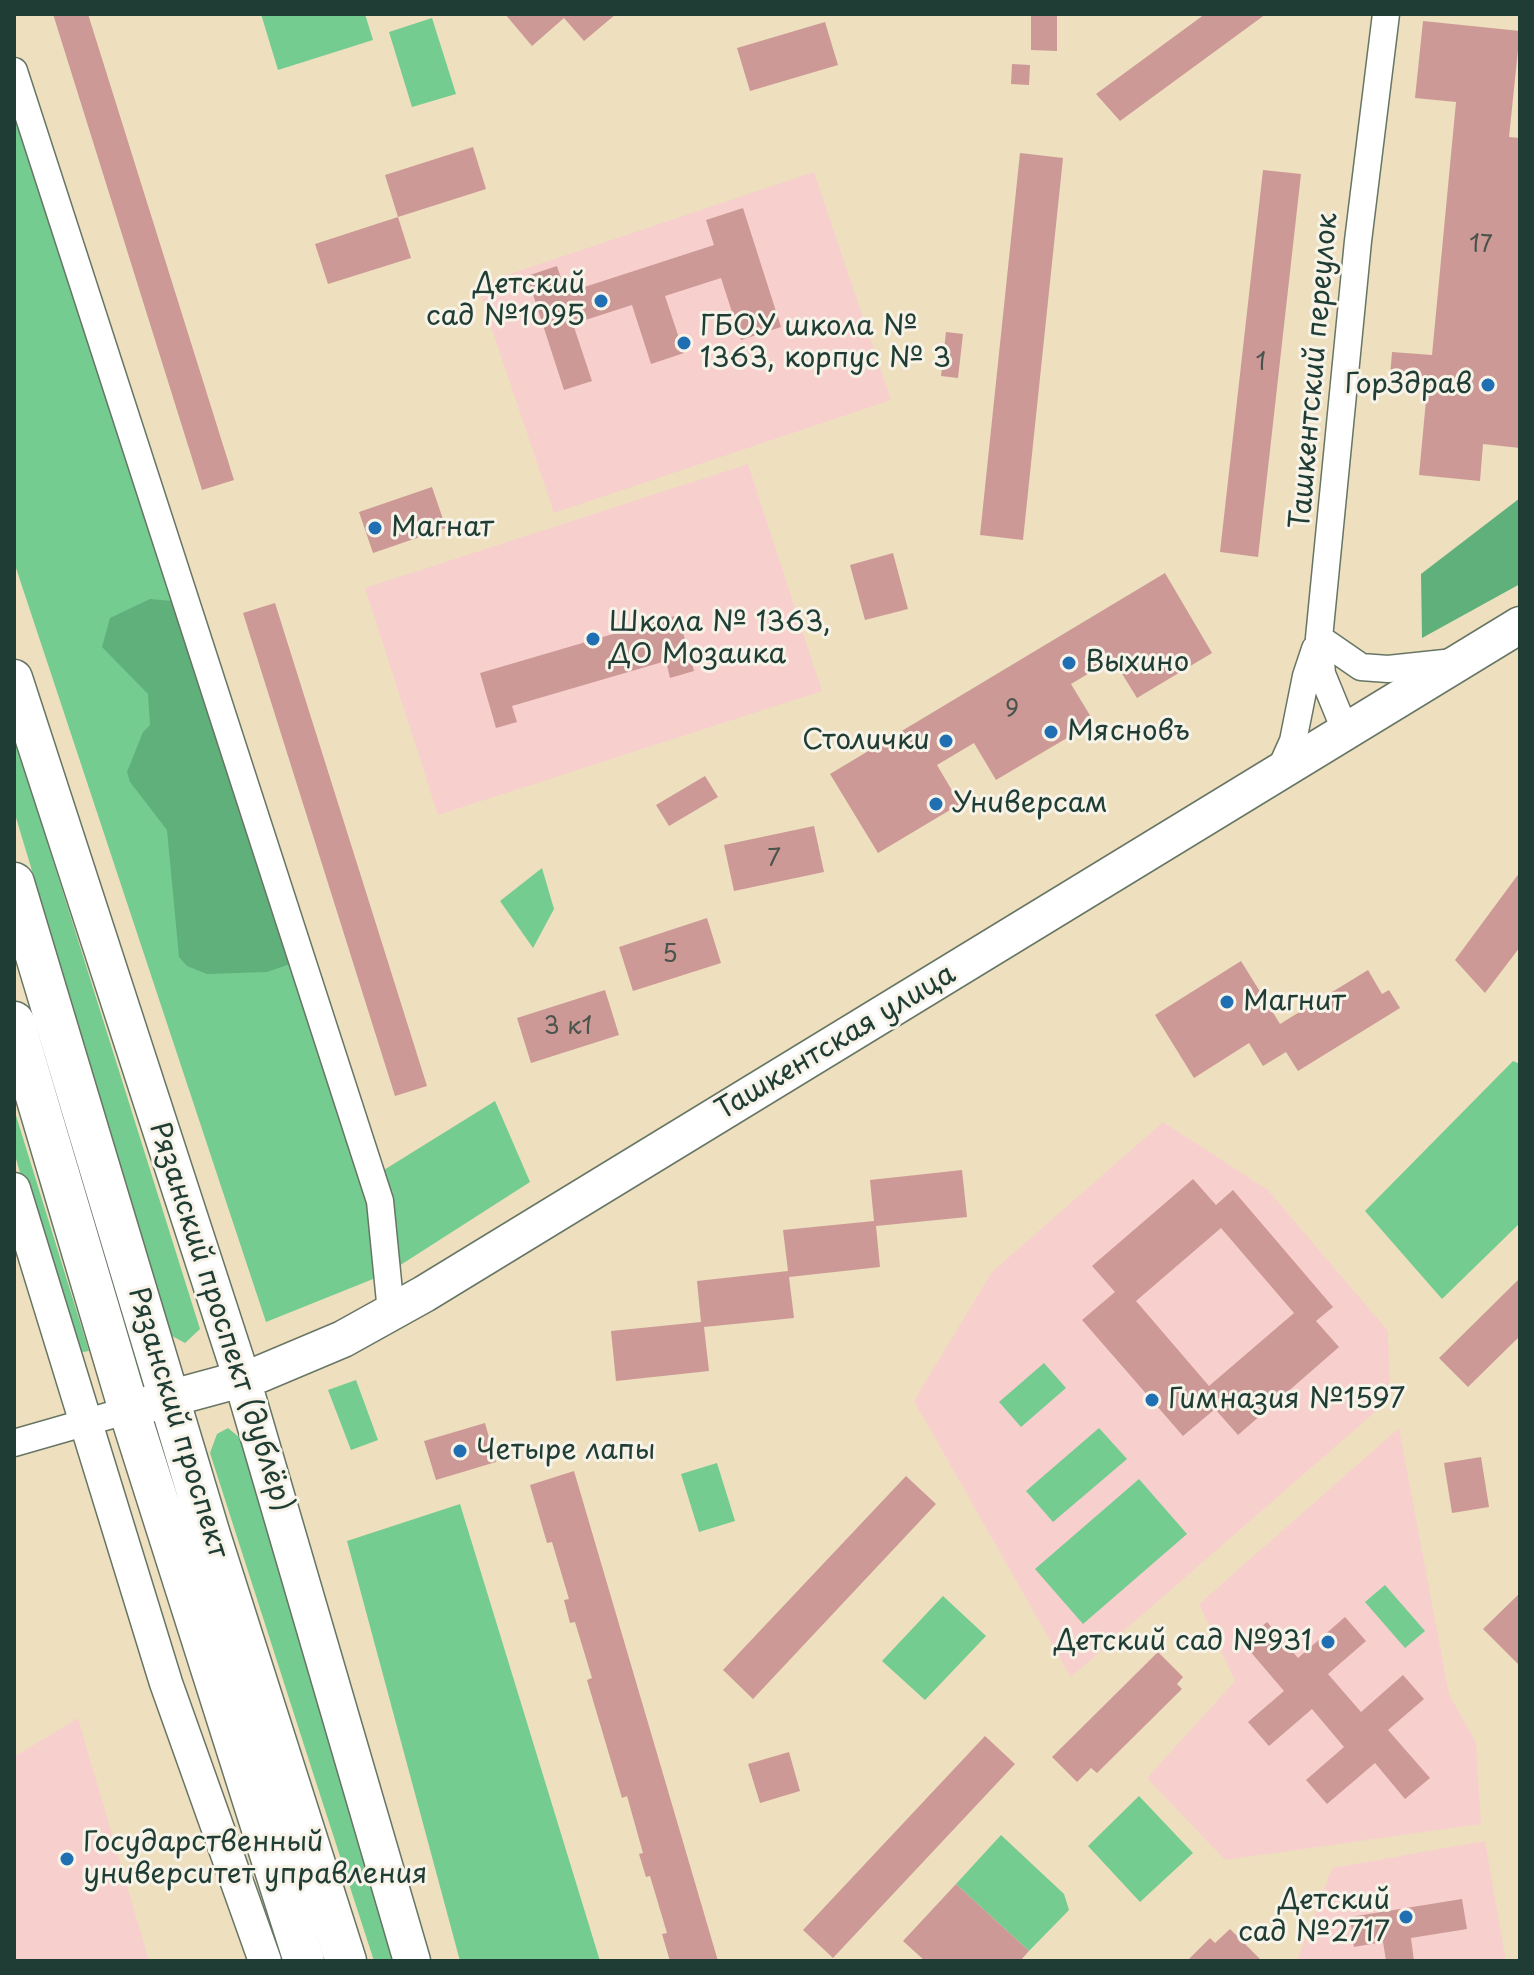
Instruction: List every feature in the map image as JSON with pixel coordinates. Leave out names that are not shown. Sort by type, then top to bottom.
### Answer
[{"type":"main road","name":"Ташкентская улица","points":[[129,1410],[242,1379],[343,1339],[391,1312],[1520,625]]},
{"type":"main road","name":"Рязанский проспект (дублёр)","points":[[14,678],[242,1379],[305,1584],[412,1961]]},
{"type":"main road","name":"Рязанский проспект","points":[[14,883],[169,1399],[346,1961]]},
{"type":"main road","name":"Рязанский проспект","points":[[14,1022],[129,1410],[304,1961]]},
{"type":"street","name":"Ташкентский переулок","points":[[1345,730],[1322,674],[1319,638],[1358,241],[1386,14]]},
{"type":"street","points":[[14,71],[380,1201],[391,1312]]},
{"type":"street","points":[[1280,770],[1293,741],[1306,676],[1319,638],[1361,667],[1388,669],[1459,662]]},
{"type":"street","points":[[14,1189],[166,1683],[265,1961]]},
{"type":"street","points":[[14,1443],[129,1410]]},
{"type":"shaded area","name":"ГБОУ школа № 1363, корпус № 3","points":[[814,172],[891,400],[554,513],[477,285]]},
{"type":"shaded area","name":"Школа № 1363, ДО Мозаика","points":[[748,464],[822,691],[438,815],[365,588]]},
{"type":"shaded area","name":"Гимназия №1597","points":[[1163,1122],[1268,1190],[1388,1331],[1390,1399],[1071,1677],[914,1401],[992,1272]]},
{"type":"shaded area","name":"Детский сад №931","points":[[1399,1428],[1449,1694],[1476,1743],[1481,1824],[1225,1860],[1147,1778],[1235,1681],[1199,1604]]},
{"type":"shaded area","name":"Государственный университет управления","points":[[78,1718],[149,1961],[14,1961],[14,1757]]},
{"type":"shaded area","name":"Детский сад №2717","points":[[1485,1841],[1506,1961],[1297,1961],[1332,1868]]},
{"type":"green space","points":[[261,14],[365,14],[373,40],[278,70]]},
{"type":"green space","points":[[432,18],[456,94],[412,107],[389,32]]},
{"type":"green space","points":[[14,87],[371,1178],[495,1101],[530,1182],[388,1273],[266,1322],[14,562]]},
{"type":"green space","points":[[1520,498],[1520,584],[1422,638],[1421,574]]},
{"type":"green space","points":[[150,599],[183,602],[293,963],[267,972],[207,974],[187,966],[179,957],[167,830],[130,782],[127,772],[143,732],[150,725],[148,694],[102,647],[110,618]]},
{"type":"green space","points":[[14,736],[200,1329],[185,1343],[172,1336],[14,811]]},
{"type":"green space","points":[[542,868],[554,909],[533,948],[500,901]]},
{"type":"green space","points":[[1513,1061],[1520,1064],[1520,1223],[1442,1299],[1365,1211]]},
{"type":"green space","points":[[14,1109],[89,1351],[76,1353],[24,1186],[14,1152]]},
{"type":"green space","points":[[1044,1363],[1066,1388],[1021,1427],[999,1402]]},
{"type":"green space","points":[[356,1380],[378,1440],[351,1450],[328,1390]]},
{"type":"green space","points":[[228,1428],[245,1442],[401,1961],[374,1961],[210,1453],[217,1434]]},
{"type":"green space","points":[[1099,1428],[1127,1459],[1053,1522],[1026,1491]]},
{"type":"green space","points":[[717,1463],[735,1521],[699,1532],[681,1474]]},
{"type":"green space","points":[[1139,1479],[1187,1534],[1083,1624],[1035,1569]]},
{"type":"green space","points":[[460,1504],[600,1961],[460,1961],[347,1541]]},
{"type":"green space","points":[[1385,1585],[1425,1631],[1405,1648],[1365,1602]]},
{"type":"green space","points":[[943,1596],[986,1636],[925,1700],[882,1661]]},
{"type":"green space","points":[[1139,1796],[1193,1853],[1140,1902],[1088,1846]]},
{"type":"green space","points":[[1001,1835],[1064,1894],[1069,1910],[1029,1951],[956,1884]]},
{"type":"building","points":[[53,14],[88,14],[234,480],[202,490]]},
{"type":"building","points":[[505,14],[616,14],[584,41],[564,18],[532,46]]},
{"type":"building","points":[[1031,14],[1057,14],[1057,51],[1031,50]]},
{"type":"building","points":[[1205,14],[1266,14],[1120,121],[1096,94]]},
{"type":"building","points":[[1423,21],[1520,31],[1509,137],[1520,138],[1520,448],[1483,444],[1480,481],[1419,475],[1428,379],[1390,376],[1392,352],[1432,355],[1456,102],[1415,98]]},
{"type":"building","points":[[825,22],[838,65],[750,91],[737,48]]},
{"type":"building","points":[[1012,64],[1030,65],[1029,85],[1011,84]]},
{"type":"building","points":[[473,147],[486,189],[398,217],[385,175]]},
{"type":"building","points":[[1020,153],[1063,158],[1023,540],[980,535]]},
{"type":"building","points":[[1263,170],[1301,174],[1258,557],[1220,552]]},
{"type":"building","name":"Детский сад №1095","points":[[743,208],[781,327],[741,340],[721,278],[665,296],[684,353],[651,364],[632,305],[573,324],[592,381],[564,390],[527,276],[557,266],[566,293],[714,245],[706,220]]},
{"type":"building","points":[[398,217],[411,258],[328,284],[315,244]]},
{"type":"building","points":[[946,332],[963,334],[958,378],[941,376]]},
{"type":"building","points":[[432,487],[446,528],[373,553],[359,512]]},
{"type":"building","points":[[893,553],[908,609],[865,620],[850,565]]},
{"type":"building","points":[[1165,573],[1212,653],[1137,698],[1113,659],[1071,684],[1094,722],[996,780],[974,743],[937,765],[960,804],[878,853],[830,774]]},
{"type":"building","points":[[275,603],[427,1086],[395,1096],[243,613]]},
{"type":"building","points":[[678,615],[694,671],[670,678],[666,661],[512,706],[517,722],[496,728],[480,673]]},
{"type":"building","points":[[705,776],[718,797],[669,826],[656,805]]},
{"type":"building","points":[[814,826],[824,872],[734,891],[724,845]]},
{"type":"building","points":[[1520,872],[1520,947],[1485,993],[1455,960]]},
{"type":"building","points":[[707,918],[721,963],[633,991],[619,947]]},
{"type":"building","points":[[1241,961],[1280,1024],[1368,970],[1382,994],[1389,990],[1400,1008],[1298,1071],[1286,1052],[1263,1066],[1249,1043],[1194,1078],[1155,1015]]},
{"type":"building","points":[[605,990],[619,1035],[531,1063],[517,1018]]},
{"type":"building","points":[[962,1170],[967,1217],[876,1226],[880,1267],[789,1277],[794,1318],[704,1327],[709,1371],[616,1381],[611,1331],[701,1322],[697,1281],[788,1271],[783,1230],[874,1221],[870,1180]]},
{"type":"building","points":[[1193,1179],[1216,1205],[1233,1190],[1333,1307],[1316,1321],[1339,1347],[1238,1435],[1215,1409],[1183,1436],[1082,1320],[1115,1292],[1092,1266]],"holes":[[[1221,1228],[1294,1313],[1209,1386],[1136,1301]]]},
{"type":"building","points":[[1520,1278],[1520,1336],[1468,1387],[1439,1358]]},
{"type":"building","name":"Четыре лапы","points":[[485,1423],[496,1462],[436,1480],[424,1441]]},
{"type":"building","points":[[1481,1457],[1489,1507],[1452,1513],[1444,1463]]},
{"type":"building","points":[[574,1471],[718,1961],[670,1961],[662,1934],[667,1933],[650,1876],[646,1877],[639,1854],[643,1853],[627,1796],[622,1798],[587,1680],[592,1678],[575,1622],[570,1623],[564,1600],[569,1599],[552,1542],[547,1543],[530,1485]]},
{"type":"building","points":[[906,1476],[936,1504],[753,1699],[723,1670]]},
{"type":"building","points":[[1520,1593],[1520,1666],[1483,1629]]},
{"type":"building","points":[[1345,1617],[1366,1641],[1328,1674],[1361,1712],[1403,1675],[1424,1699],[1388,1730],[1430,1778],[1405,1799],[1375,1763],[1327,1804],[1306,1780],[1344,1747],[1312,1709],[1269,1746],[1248,1722],[1284,1691],[1243,1643],[1267,1622],[1298,1658]]},
{"type":"building","points":[[1158,1652],[1183,1677],[1177,1684],[1182,1689],[1097,1773],[1091,1768],[1077,1782],[1052,1757]]},
{"type":"building","points":[[985,1736],[1015,1764],[833,1958],[803,1930]]},
{"type":"building","points":[[789,1752],[800,1791],[760,1803],[748,1764]]},
{"type":"building","points":[[956,1884],[1029,1951],[1020,1961],[925,1961],[903,1941]]},
{"type":"building","points":[[1462,1899],[1467,1929],[1411,1938],[1414,1961],[1386,1961],[1383,1942],[1354,1947],[1350,1917]]},
{"type":"building","points":[[1230,1929],[1262,1961],[1187,1961],[1210,1938],[1215,1943]]},
{"type":"place","name":"Детский сад №1095","points":[[601,301]]},
{"type":"place","name":"ГБОУ школа № 1363, корпус № 3","points":[[684,343]]},
{"type":"place","name":"ГорЗдрав","points":[[1488,385]]},
{"type":"place","name":"Магнат","points":[[375,528]]},
{"type":"place","name":"Школа № 1363, ДО Мозаика","points":[[593,639]]},
{"type":"place","name":"Выхино","points":[[1069,663]]},
{"type":"place","name":"Мясновъ","points":[[1051,732]]},
{"type":"place","name":"Столички","points":[[946,741]]},
{"type":"place","name":"Универсам","points":[[936,804]]},
{"type":"place","name":"Магнит","points":[[1227,1002]]},
{"type":"place","name":"Гимназия №1597","points":[[1152,1400]]},
{"type":"place","name":"Четыре лапы","points":[[460,1451]]},
{"type":"place","name":"Детский сад №931","points":[[1328,1642]]},
{"type":"place","name":"Государственный университет управления","points":[[67,1859]]},
{"type":"place","name":"Детский сад №2717","points":[[1406,1917]]}]
